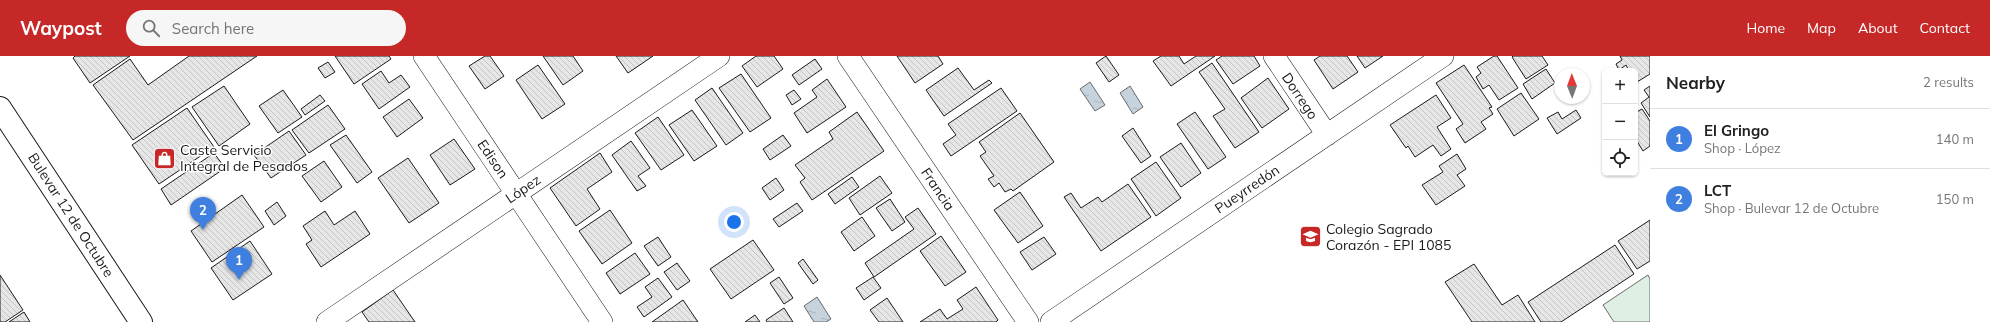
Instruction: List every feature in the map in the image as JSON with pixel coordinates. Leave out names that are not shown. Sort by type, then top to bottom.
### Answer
[{"type":"highway","name":"Bulevar 12 de Octubre","points":[[0,108],[141,322]]},
{"type":"street","name":"Edison","points":[[424,56],[602,322]]},
{"type":"street","name":"López","points":[[327,322],[719,56]]},
{"type":"street","name":"Francia","points":[[848,56],[1028,322]]},
{"type":"street","name":"Dorrego","points":[[1274,56],[1327,135]]},
{"type":"street","name":"Pueyrredón","points":[[1052,322],[1444,56]]},
{"type":"green space","points":[[1648,275],[1650,279],[1650,322],[1614,322],[1603,305]]},
{"type":"water","points":[[1090,82],[1105,105],[1095,111],[1080,89]]},
{"type":"water","points":[[1130,86],[1143,107],[1133,114],[1120,93]]},
{"type":"water","points":[[817,297],[831,319],[826,322],[814,322],[804,306]]},
{"type":"building","points":[[75,56],[130,56],[90,83],[73,58]]},
{"type":"building","points":[[189,56],[257,56],[133,140],[93,85],[130,59],[148,85]]},
{"type":"building","points":[[335,56],[389,56],[391,59],[354,84]]},
{"type":"building","points":[[485,56],[490,56],[504,76],[485,89],[469,66]]},
{"type":"building","points":[[543,56],[573,56],[583,71],[563,85]]},
{"type":"building","points":[[616,56],[653,56],[628,73]]},
{"type":"building","points":[[756,56],[774,56],[783,69],[757,87],[742,66]]},
{"type":"building","points":[[897,56],[938,56],[943,64],[915,83]]},
{"type":"building","points":[[1106,56],[1119,75],[1109,82],[1096,63]]},
{"type":"building","points":[[1161,56],[1179,56],[1184,64],[1196,56],[1215,56],[1171,86],[1153,61]]},
{"type":"building","points":[[1222,56],[1254,56],[1260,66],[1233,84],[1216,60]]},
{"type":"building","points":[[1320,56],[1347,56],[1358,72],[1333,89],[1314,60]]},
{"type":"building","points":[[1357,56],[1383,56],[1365,68]]},
{"type":"building","points":[[1494,56],[1497,56],[1518,88],[1499,100],[1489,85],[1483,89],[1476,77],[1481,73],[1477,67]]},
{"type":"building","points":[[1542,56],[1548,65],[1526,79],[1512,57]]},
{"type":"building","points":[[1620,56],[1650,56],[1650,74],[1638,81],[1638,68],[1628,68],[1626,65],[1622,68],[1618,68],[1616,64],[1622,60]]},
{"type":"building","points":[[815,59],[822,69],[799,85],[792,75]]},
{"type":"building","points":[[328,62],[335,72],[325,78],[318,68]]},
{"type":"building","points":[[1212,63],[1259,132],[1235,148],[1213,116],[1225,109],[1199,72]]},
{"type":"building","points":[[538,65],[565,104],[542,119],[516,80]]},
{"type":"building","points":[[1464,65],[1492,107],[1489,108],[1493,114],[1481,122],[1486,129],[1465,143],[1456,129],[1463,124],[1436,83]]},
{"type":"building","points":[[958,68],[974,90],[989,80],[992,83],[944,116],[926,90]]},
{"type":"building","points":[[1546,69],[1554,81],[1554,84],[1532,99],[1523,84]]},
{"type":"building","points":[[381,71],[389,83],[401,75],[410,87],[379,109],[362,84]]},
{"type":"building","points":[[741,74],[771,118],[750,132],[719,88]]},
{"type":"building","points":[[1268,78],[1289,109],[1262,128],[1241,98]]},
{"type":"building","points":[[827,79],[846,107],[807,133],[794,113],[817,97],[812,90]]},
{"type":"building","points":[[224,86],[250,124],[219,146],[192,107]]},
{"type":"building","points":[[1650,86],[1650,117],[1641,103],[1649,97],[1644,90]]},
{"type":"building","points":[[712,88],[743,133],[726,145],[695,100]]},
{"type":"building","points":[[1001,88],[1017,111],[951,156],[943,144],[956,135],[948,124]]},
{"type":"building","points":[[283,90],[302,117],[278,133],[259,106]]},
{"type":"building","points":[[794,90],[801,99],[792,105],[786,95]]},
{"type":"building","points":[[1521,93],[1539,119],[1514,136],[1497,109]]},
{"type":"building","points":[[320,95],[325,101],[305,115],[301,109]]},
{"type":"building","points":[[1436,95],[1451,118],[1437,127],[1451,149],[1441,156],[1433,145],[1415,157],[1408,146],[1406,148],[1390,125]]},
{"type":"building","points":[[409,99],[423,118],[397,137],[383,117]]},
{"type":"building","points":[[328,105],[345,129],[309,153],[292,130]]},
{"type":"building","points":[[187,108],[214,147],[159,184],[132,145]]},
{"type":"building","points":[[1642,109],[1650,121],[1650,146],[1643,151],[1638,143],[1638,111]]},
{"type":"building","points":[[692,110],[717,146],[694,161],[669,125]]},
{"type":"building","points":[[1576,110],[1581,118],[1557,134],[1547,118],[1558,112],[1562,119]]},
{"type":"building","points":[[857,112],[884,151],[812,200],[800,182],[805,178],[795,165],[833,139],[829,132]]},
{"type":"building","points":[[1195,112],[1226,157],[1208,169],[1177,124]]},
{"type":"building","points":[[1020,113],[1054,162],[1013,191],[1011,189],[1005,192],[999,183],[994,187],[988,179],[994,176],[980,156],[986,152],[979,142]]},
{"type":"building","points":[[658,117],[684,155],[661,170],[635,133]]},
{"type":"building","points":[[1133,128],[1151,156],[1141,163],[1122,136]]},
{"type":"building","points":[[289,131],[306,155],[271,178],[254,155]]},
{"type":"building","points":[[346,135],[372,172],[357,183],[330,145]]},
{"type":"building","points":[[783,135],[791,146],[770,160],[763,149]]},
{"type":"building","points":[[454,139],[475,169],[450,185],[430,155]]},
{"type":"building","points":[[631,141],[650,168],[638,176],[646,186],[637,191],[612,155]]},
{"type":"building","points":[[1181,143],[1201,173],[1181,187],[1160,157]]},
{"type":"building","points":[[214,153],[225,168],[171,205],[161,189]]},
{"type":"building","points":[[600,153],[612,172],[587,189],[600,209],[576,226],[550,188]]},
{"type":"building","points":[[1457,154],[1466,169],[1457,175],[1465,186],[1436,205],[1422,185],[1443,172],[1439,166]]},
{"type":"building","points":[[408,158],[439,203],[409,223],[378,178]]},
{"type":"building","points":[[324,161],[342,187],[321,202],[302,176]]},
{"type":"building","points":[[1156,162],[1181,198],[1156,216],[1131,179]]},
{"type":"building","points":[[880,176],[892,193],[860,215],[849,198]]},
{"type":"building","points":[[852,177],[859,187],[835,204],[828,194]]},
{"type":"building","points":[[776,178],[784,190],[770,200],[762,188]]},
{"type":"building","points":[[1128,184],[1151,217],[1101,251],[1064,197],[1071,193],[1081,208],[1098,197],[1102,202]]},
{"type":"building","points":[[1020,192],[1043,226],[1018,243],[994,210]]},
{"type":"building","points":[[242,195],[264,227],[212,262],[191,231]]},
{"type":"building","points":[[890,199],[905,222],[892,231],[876,208]]},
{"type":"building","points":[[277,202],[286,216],[274,225],[265,211]]},
{"type":"building","points":[[797,203],[803,211],[779,227],[773,219]]},
{"type":"building","points":[[918,208],[936,234],[874,277],[865,263],[914,229],[905,217]]},
{"type":"building","points":[[610,210],[632,243],[602,264],[579,231]]},
{"type":"building","points":[[325,211],[334,225],[355,211],[370,234],[321,267],[306,244],[312,240],[303,226]]},
{"type":"building","points":[[862,217],[875,236],[854,251],[841,232]]},
{"type":"building","points":[[1650,220],[1650,261],[1637,269],[1618,241]]},
{"type":"building","points":[[941,236],[966,272],[945,286],[920,251]]},
{"type":"building","points":[[658,237],[671,257],[658,266],[644,246]]},
{"type":"building","points":[[1044,237],[1056,254],[1032,270],[1020,252]]},
{"type":"building","points":[[753,240],[774,270],[731,299],[710,269]]},
{"type":"building","points":[[250,241],[272,274],[233,300],[211,268]]},
{"type":"building","points":[[1615,245],[1634,274],[1561,322],[1541,322],[1528,302]]},
{"type":"building","points":[[635,253],[650,274],[620,294],[606,273]]},
{"type":"building","points":[[803,259],[818,280],[813,284],[798,263]]},
{"type":"building","points":[[677,263],[690,281],[677,290],[664,272]]},
{"type":"building","points":[[1474,264],[1502,305],[1518,295],[1535,322],[1472,322],[1445,282]]},
{"type":"building","points":[[0,275],[23,310],[5,322],[0,322]]},
{"type":"building","points":[[779,277],[793,298],[784,304],[770,283]]},
{"type":"building","points":[[873,277],[881,288],[864,300],[856,288]]},
{"type":"building","points":[[658,278],[672,297],[644,317],[637,307],[652,297],[645,287]]},
{"type":"building","points":[[976,287],[998,320],[996,322],[920,322],[940,309],[947,319],[963,309],[957,300]]},
{"type":"building","points":[[393,290],[415,322],[369,322],[362,312]]},
{"type":"building","points":[[887,298],[903,322],[879,322],[870,310]]},
{"type":"building","points":[[683,300],[698,322],[652,322]]},
{"type":"building","points":[[784,308],[793,322],[767,322],[766,320]]},
{"type":"building","points":[[24,312],[30,322],[9,322]]},
{"type":"building","points":[[755,315],[760,322],[745,322]]},
{"type":"place","name":"Caste Servicio Integral de Pesados","points":[[164,158]]},
{"type":"place","name":"LCT","points":[[203,230]]},
{"type":"place","name":"Colegio Sagrado Corazón - EPI 1085","points":[[1310,237]]},
{"type":"place","name":"El Gringo","points":[[239,280]]}]
